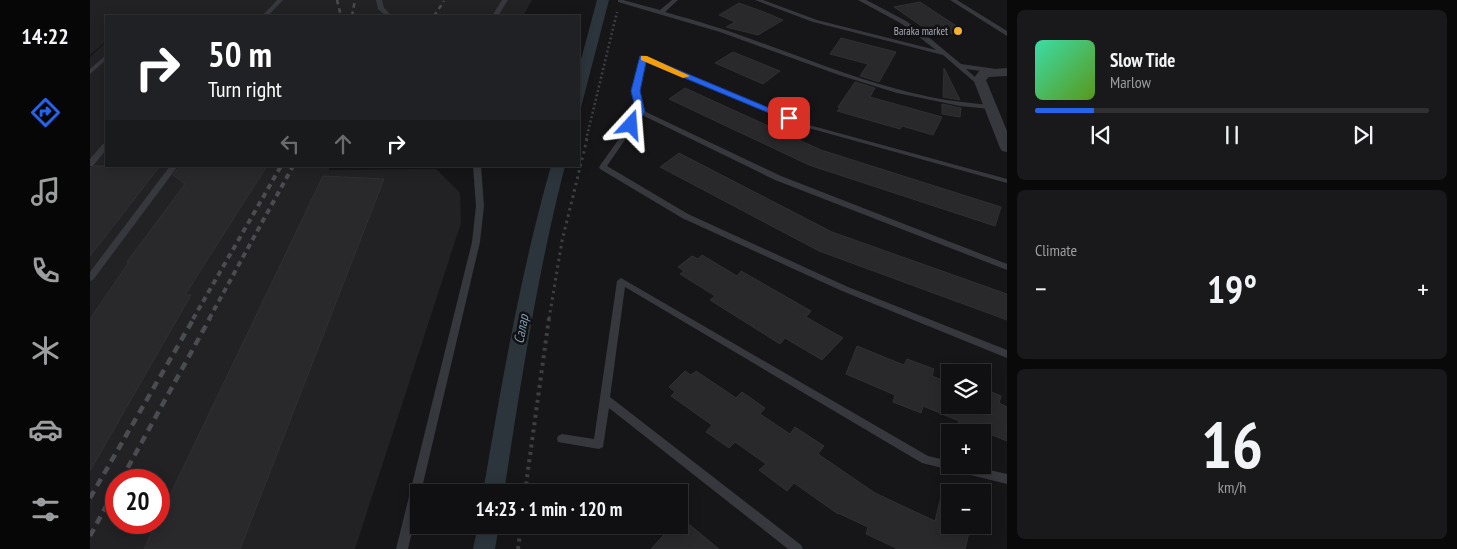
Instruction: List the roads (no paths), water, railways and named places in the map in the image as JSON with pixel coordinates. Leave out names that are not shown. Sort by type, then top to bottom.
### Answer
[{"type":"street","points":[[1003,71],[982,75],[979,80],[990,107],[1001,121],[1007,148]]},
{"type":"lane","points":[[266,15],[280,0]]},
{"type":"lane","points":[[379,0],[381,9],[388,15]]},
{"type":"lane","points":[[496,15],[505,0]]},
{"type":"lane","points":[[661,12],[675,0]]},
{"type":"lane","points":[[758,0],[815,21],[945,54]]},
{"type":"lane","points":[[861,0],[881,8],[924,35],[981,85]]},
{"type":"lane","points":[[953,0],[1007,34]]},
{"type":"lane","points":[[620,1],[753,41],[844,75],[940,101],[990,107]]},
{"type":"lane","points":[[90,72],[105,58]]},
{"type":"lane","points":[[1007,181],[807,126],[643,58],[635,91],[641,112],[778,178],[1007,267]]},
{"type":"lane","points":[[959,66],[1003,71]]},
{"type":"lane","points":[[641,112],[603,167],[694,220],[845,289],[1007,354]]},
{"type":"lane","points":[[90,164],[105,147]]},
{"type":"lane","points":[[90,278],[173,167]]},
{"type":"lane","points":[[402,549],[476,242],[480,206],[477,167]]},
{"type":"lane","points":[[562,439],[599,444],[621,281],[926,460],[1007,479]]},
{"type":"lane","points":[[605,399],[797,549]]},
{"type":"water","points":[[597,0],[609,0],[580,111],[580,63]]},
{"type":"water","name":"Салар","points":[[551,167],[565,167],[538,288],[505,484],[484,484],[505,369],[530,247]]},
{"type":"water","points":[[476,534],[498,534],[495,549],[473,549]]},
{"type":"railway","points":[[337,0],[341,15]]},
{"type":"railway","points":[[352,15],[355,0]]},
{"type":"railway","points":[[435,15],[444,1]]},
{"type":"railway","points":[[193,319],[280,167]]},
{"type":"railway","points":[[209,319],[292,167]]},
{"type":"railway","points":[[90,498],[194,318]]},
{"type":"railway","points":[[127,469],[210,318]]},
{"type":"railway","points":[[90,536],[105,508]]},
{"type":"place","name":"Baraka market","points":[[958,31]]}]
